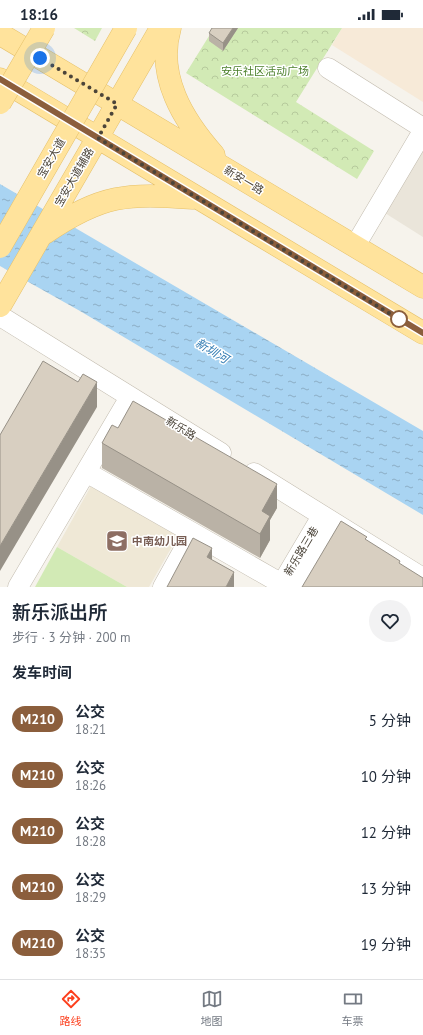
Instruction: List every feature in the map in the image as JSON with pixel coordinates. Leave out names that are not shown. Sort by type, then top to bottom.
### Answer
[{"type":"main road","points":[[0,103],[44,28]]},
{"type":"main road","name":"宝安大道","points":[[0,247],[126,28]]},
{"type":"main road","name":"宝安大道辅路","points":[[69,206],[98,138],[161,28]]},
{"type":"main road","points":[[170,28],[166,51],[167,68],[177,104],[198,137],[227,169]]},
{"type":"main road","name":"新安一路","points":[[2,34],[334,234]]},
{"type":"main road","points":[[0,79],[423,333]]},
{"type":"main road","points":[[0,306],[40,236],[69,206],[91,206],[128,196],[150,195],[199,198]]},
{"type":"main road","points":[[355,246],[423,287]]},
{"type":"street","points":[[328,68],[423,128]]},
{"type":"street","points":[[334,234],[355,246],[420,142]]},
{"type":"street","name":"新乐路","points":[[0,316],[423,578]]},
{"type":"street","points":[[18,587],[130,397]]},
{"type":"street","points":[[86,472],[287,586]]},
{"type":"street","name":"新乐路三巷","points":[[287,586],[329,520]]},
{"type":"street","points":[[163,587],[193,533]]},
{"type":"shaded area","points":[[342,28],[423,28],[423,102],[332,45]]},
{"type":"shaded area","points":[[423,134],[423,237],[377,208]]},
{"type":"shaded area","name":"中南幼儿园","points":[[91,486],[178,536],[149,587],[127,587],[57,547]]},
{"type":"green space","points":[[74,28],[102,28],[95,41]]},
{"type":"green space","name":"安乐社区活动广场","points":[[214,28],[342,28],[296,102],[374,151],[357,179],[186,73]]},
{"type":"green space","points":[[57,547],[127,587],[35,587]]},
{"type":"water","name":"新圳河","points":[[0,184],[423,431],[423,515],[80,311],[0,266]]},
{"type":"building","points":[[212,28],[233,28],[223,43],[209,33]]},
{"type":"building","points":[[43,361],[78,382],[83,374],[97,382],[0,546],[0,435]]},
{"type":"building","points":[[133,401],[277,484],[262,511],[270,516],[260,534],[102,443],[112,425],[118,428]]},
{"type":"building","points":[[341,521],[367,537],[365,539],[400,561],[399,563],[423,578],[423,587],[302,587]]},
{"type":"building","points":[[193,538],[212,548],[207,557],[234,572],[226,587],[167,587]]},
{"type":"bus line","name":"M210","points":[[0,79],[423,333]]},
{"type":"place","name":"中南幼儿园","points":[[117,541]]},
{"type":"route","points":[[40,58],[117,104],[98,138],[399,319]]}]
